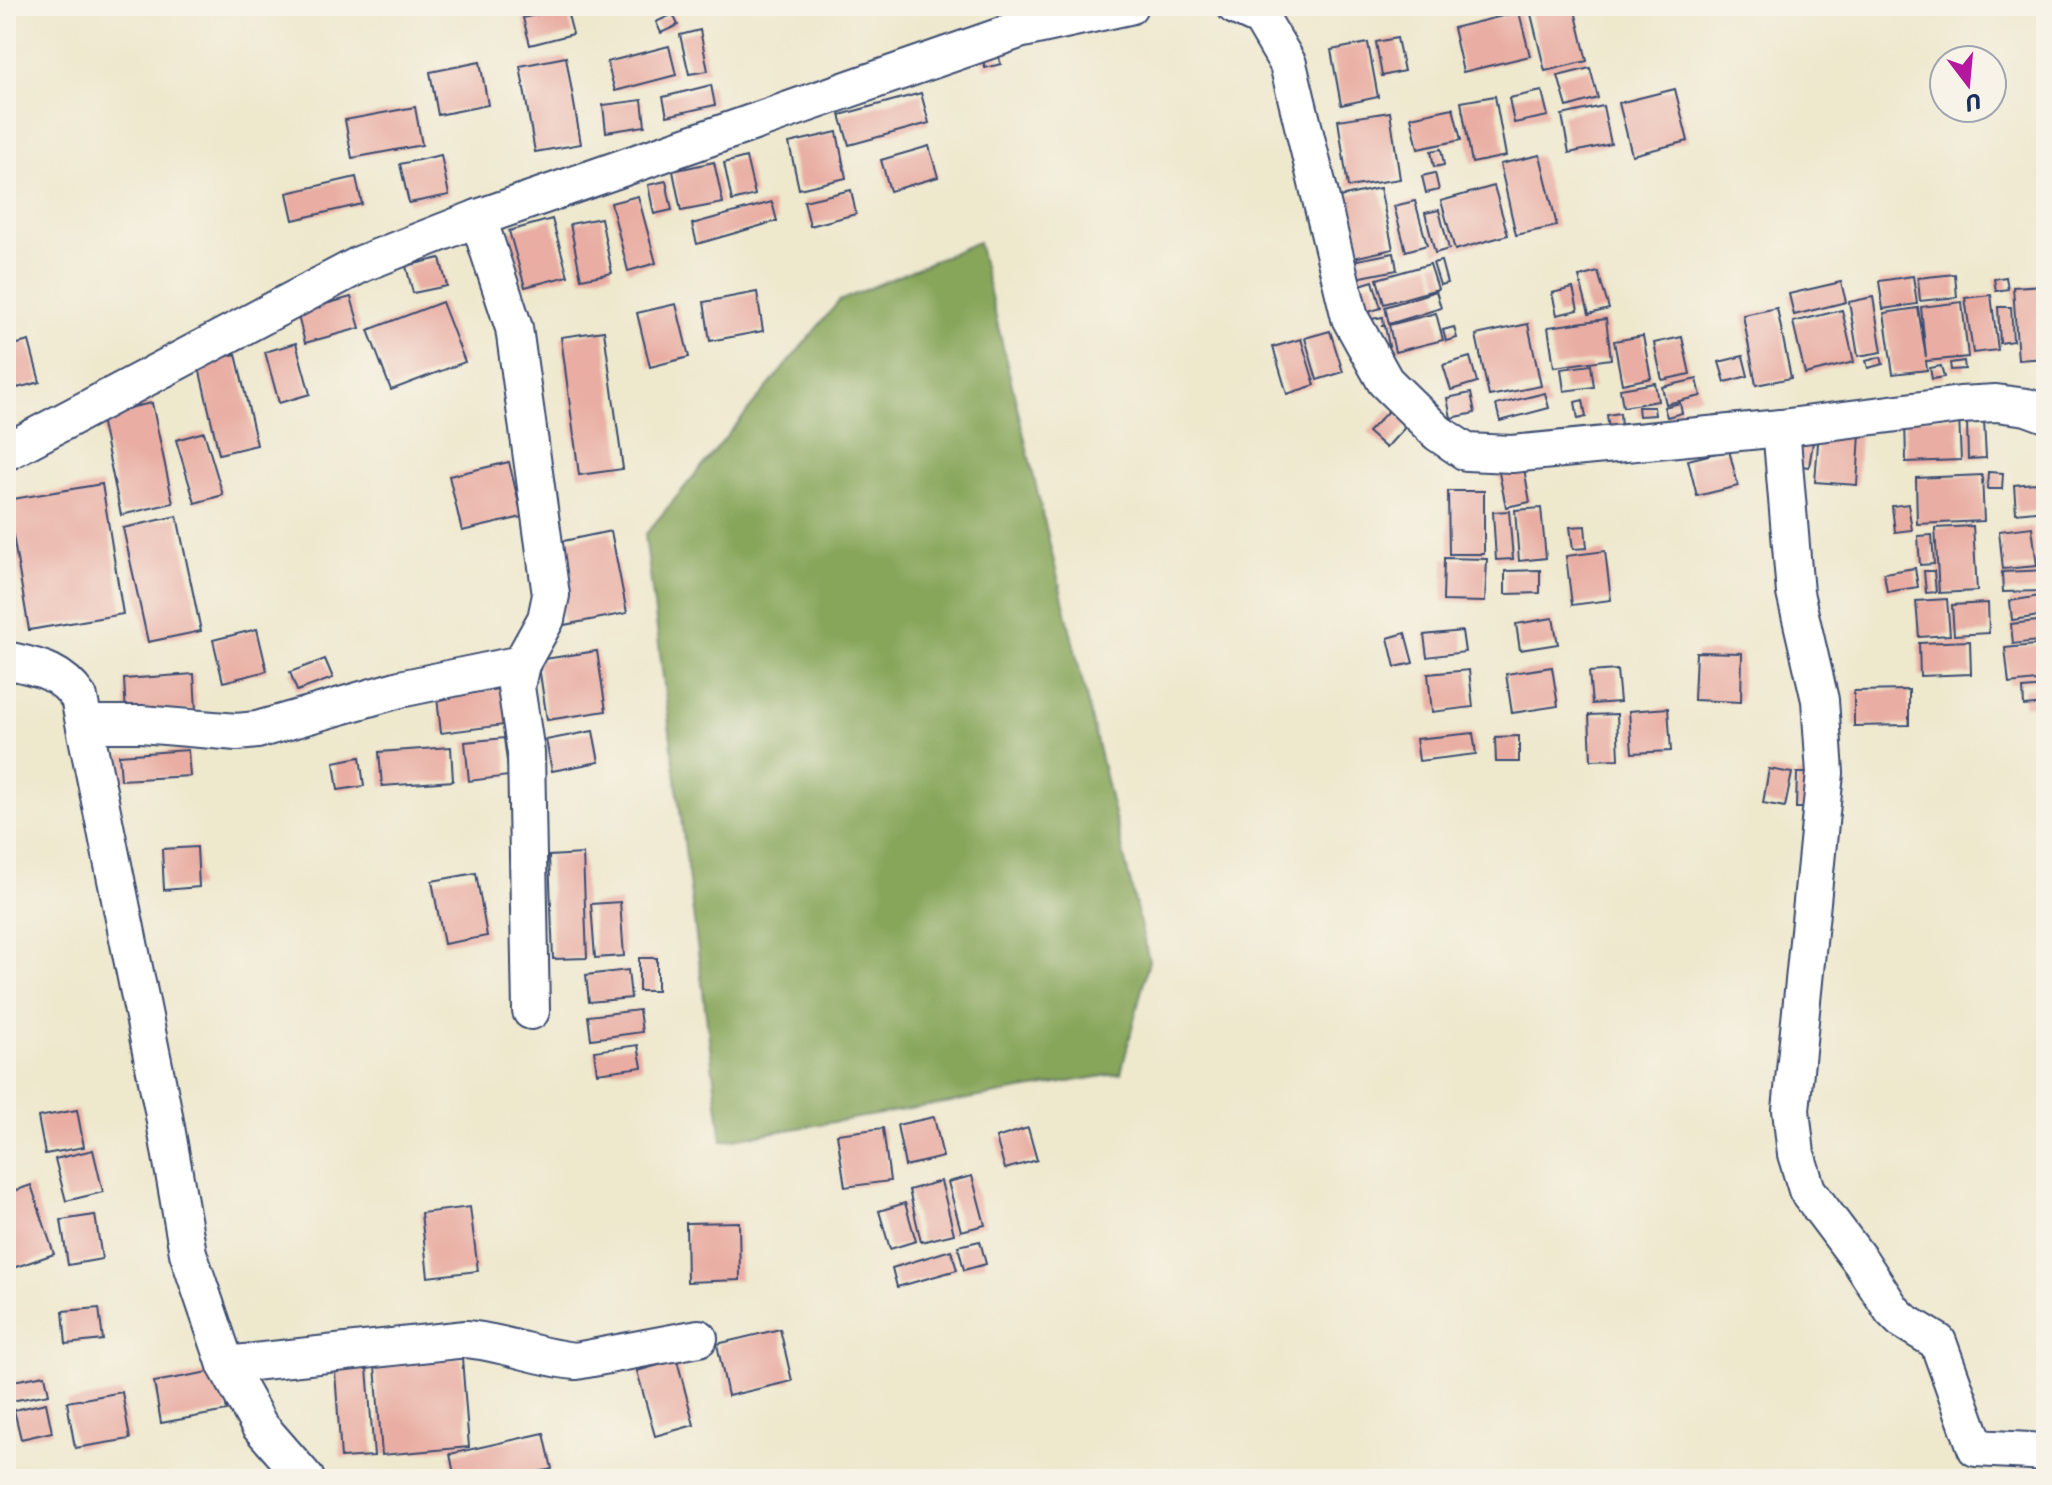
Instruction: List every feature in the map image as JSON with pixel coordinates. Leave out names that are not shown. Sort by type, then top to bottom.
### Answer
[{"type":"street","points":[[6,452],[361,264],[478,218],[1019,30],[1129,6]]},
{"type":"street","points":[[1235,6],[1261,18],[1288,64],[1350,318],[1385,381],[1438,433],[1466,452],[1512,454],[1996,403],[2027,407],[2046,414]]},
{"type":"street","points":[[478,218],[514,328],[551,595],[546,619],[521,664],[516,687],[526,753],[531,1011]]},
{"type":"street","points":[[1781,428],[1795,593],[1820,700],[1825,773],[1791,1110],[1796,1154],[1807,1190],[1861,1262],[1892,1310],[1902,1320],[1938,1342],[1973,1463],[2046,1452]]},
{"type":"street","points":[[6,660],[41,668],[69,682],[79,698],[163,1110],[188,1253],[226,1365],[259,1425],[306,1479]]},
{"type":"street","points":[[86,724],[141,724],[237,732],[257,730],[400,689],[521,664]]},
{"type":"street","points":[[226,1365],[466,1339],[506,1344],[556,1359],[576,1361],[699,1338]]},
{"type":"green space","points":[[978,242],[1149,961],[1121,1073],[722,1141],[645,535],[839,301]]},
{"type":"building","points":[[1529,6],[1574,6],[1587,61],[1545,71]]},
{"type":"building","points":[[566,7],[573,34],[530,45],[523,18]]},
{"type":"building","points":[[1519,12],[1530,56],[1463,72],[1453,28]]},
{"type":"building","points":[[673,14],[678,25],[661,33],[656,22]]},
{"type":"building","points":[[700,30],[708,71],[689,74],[680,35]]},
{"type":"building","points":[[1397,38],[1404,71],[1382,76],[1376,42]]},
{"type":"building","points":[[1368,43],[1378,97],[1341,105],[1331,50]]},
{"type":"building","points":[[995,44],[1001,64],[985,68],[980,48]]},
{"type":"building","points":[[669,46],[676,75],[615,91],[607,62]]},
{"type":"building","points":[[566,57],[581,144],[535,152],[520,66]]},
{"type":"building","points":[[480,62],[488,105],[438,115],[430,72]]},
{"type":"building","points":[[1590,68],[1598,98],[1567,107],[1558,76]]},
{"type":"building","points":[[711,85],[715,105],[667,116],[663,97]]},
{"type":"building","points":[[1675,89],[1688,141],[1632,155],[1619,103]]},
{"type":"building","points":[[1542,91],[1548,116],[1514,123],[1509,98]]},
{"type":"building","points":[[921,93],[929,123],[849,145],[840,115]]},
{"type":"building","points":[[1495,96],[1506,156],[1472,163],[1461,102]]},
{"type":"building","points":[[642,100],[645,126],[606,132],[603,105]]},
{"type":"building","points":[[1603,106],[1611,144],[1569,153],[1562,115]]},
{"type":"building","points":[[415,107],[422,145],[352,158],[345,120]]},
{"type":"building","points":[[1453,108],[1461,140],[1418,149],[1411,117]]},
{"type":"building","points":[[1390,112],[1400,179],[1348,187],[1338,120]]},
{"type":"building","points":[[837,132],[846,178],[799,189],[789,143]]},
{"type":"building","points":[[929,146],[938,177],[890,191],[881,160]]},
{"type":"building","points":[[1441,149],[1444,165],[1434,167],[1431,151]]},
{"type":"building","points":[[441,155],[449,195],[409,203],[400,164]]},
{"type":"building","points":[[1540,155],[1557,226],[1516,235],[1500,164]]},
{"type":"building","points":[[746,157],[755,195],[732,201],[724,163]]},
{"type":"building","points":[[714,162],[723,203],[681,211],[673,171]]},
{"type":"building","points":[[1435,173],[1439,190],[1426,193],[1422,176]]},
{"type":"building","points":[[356,177],[362,204],[293,220],[287,193]]},
{"type":"building","points":[[666,181],[672,210],[654,214],[648,185]]},
{"type":"building","points":[[1494,186],[1508,235],[1455,250],[1441,201]]},
{"type":"building","points":[[1380,188],[1393,249],[1349,259],[1335,198]]},
{"type":"building","points":[[851,190],[856,214],[810,226],[804,201]]},
{"type":"building","points":[[638,196],[656,263],[628,271],[611,203]]},
{"type":"building","points":[[1415,201],[1427,245],[1406,251],[1394,206]]},
{"type":"building","points":[[772,202],[777,221],[697,244],[692,224]]},
{"type":"building","points":[[1439,210],[1449,249],[1435,253],[1425,213]]},
{"type":"building","points":[[601,218],[612,273],[581,279],[570,224]]},
{"type":"building","points":[[552,219],[568,276],[525,287],[509,231]]},
{"type":"building","points":[[1394,253],[1397,270],[1356,278],[1352,261]]},
{"type":"building","points":[[440,258],[447,286],[413,293],[406,266]]},
{"type":"building","points":[[1441,261],[1447,283],[1440,285],[1433,263]]},
{"type":"building","points":[[1430,264],[1438,289],[1384,304],[1377,279]]},
{"type":"building","points":[[1598,272],[1609,309],[1589,314],[1579,277]]},
{"type":"building","points":[[1955,274],[1957,297],[1920,301],[1918,278]]},
{"type":"building","points":[[1913,276],[1917,304],[1883,309],[1879,281]]},
{"type":"building","points":[[2006,277],[2008,289],[1996,291],[1994,279]]},
{"type":"building","points":[[1373,281],[1381,308],[1365,313],[1357,286]]},
{"type":"building","points":[[1841,282],[1846,302],[1794,315],[1789,294]]},
{"type":"building","points":[[2045,285],[2046,358],[2018,360],[2013,287]]},
{"type":"building","points":[[1573,288],[1578,310],[1557,315],[1552,293]]},
{"type":"building","points":[[1436,291],[1441,308],[1389,324],[1385,307]]},
{"type":"building","points":[[757,292],[763,331],[710,341],[704,302]]},
{"type":"building","points":[[1991,295],[1998,350],[1973,353],[1965,298]]},
{"type":"building","points":[[351,297],[360,328],[305,343],[297,312]]},
{"type":"building","points":[[1873,297],[1882,352],[1858,356],[1849,302]]},
{"type":"building","points":[[442,302],[465,362],[391,390],[368,330]]},
{"type":"building","points":[[1962,302],[1968,357],[1926,361],[1927,370],[1893,374],[1884,313],[1918,308],[1926,357],[1921,307]]},
{"type":"building","points":[[676,304],[689,357],[650,367],[637,313]]},
{"type":"building","points":[[1998,307],[2011,307],[2013,341],[2000,343]]},
{"type":"building","points":[[1777,308],[1791,378],[1756,385],[1743,315]]},
{"type":"building","points":[[1842,310],[1854,362],[1805,374],[1793,322]]},
{"type":"building","points":[[1436,313],[1443,340],[1395,352],[1389,325]]},
{"type":"building","points":[[1383,317],[1384,325],[1381,326],[1385,326],[1389,346],[1373,350],[1366,320]]},
{"type":"building","points":[[1606,319],[1611,359],[1554,367],[1548,327]]},
{"type":"building","points":[[1528,324],[1541,386],[1489,396],[1476,335]]},
{"type":"building","points":[[1454,327],[1457,338],[1446,341],[1443,330]]},
{"type":"building","points":[[604,331],[623,469],[579,475],[561,337]]},
{"type":"building","points":[[1330,331],[1343,372],[1317,380],[1305,338]]},
{"type":"building","points":[[1643,336],[1651,378],[1622,384],[1614,341]]},
{"type":"building","points":[[1682,337],[1690,374],[1662,380],[1654,343]]},
{"type":"building","points":[[1301,339],[1315,385],[1287,394],[1273,347]]},
{"type":"building","points":[[29,341],[40,382],[17,388],[6,347]]},
{"type":"building","points":[[296,343],[310,394],[279,403],[265,352]]},
{"type":"building","points":[[236,354],[257,445],[219,454],[198,363]]},
{"type":"building","points":[[1743,356],[1748,376],[1725,382],[1719,362]]},
{"type":"building","points":[[1470,357],[1477,382],[1451,390],[1443,365]]},
{"type":"building","points":[[1881,357],[1883,364],[1868,368],[1866,361]]},
{"type":"building","points":[[1964,361],[1965,369],[1951,370],[1950,363]]},
{"type":"building","points":[[1591,365],[1594,387],[1564,391],[1561,369]]},
{"type":"building","points":[[1941,366],[1944,377],[1932,379],[1930,368]]},
{"type":"building","points":[[1697,379],[1701,396],[1666,404],[1662,387]]},
{"type":"building","points":[[1655,383],[1658,401],[1623,407],[1620,389]]},
{"type":"building","points":[[1471,393],[1475,413],[1451,418],[1447,398]]},
{"type":"building","points":[[1545,393],[1549,408],[1500,421],[1496,405]]},
{"type":"building","points":[[1583,400],[1586,417],[1578,419],[1575,402]]},
{"type":"building","points":[[152,403],[173,503],[121,515],[100,414]]},
{"type":"building","points":[[1680,403],[1682,413],[1667,417],[1664,407]]},
{"type":"building","points":[[1638,407],[1654,407],[1655,415],[1639,416]]},
{"type":"building","points":[[1390,409],[1408,424],[1386,448],[1368,432]]},
{"type":"building","points":[[1620,413],[1621,428],[1609,430],[1607,415]]},
{"type":"building","points":[[1959,417],[1961,460],[1906,462],[1905,419]]},
{"type":"building","points":[[1984,420],[1986,458],[1968,459],[1967,421]]},
{"type":"building","points":[[1800,428],[1815,430],[1809,467],[1795,465]]},
{"type":"building","points":[[1819,430],[1860,433],[1857,485],[1815,482]]},
{"type":"building","points":[[204,432],[223,495],[195,503],[176,440]]},
{"type":"building","points":[[1729,450],[1738,486],[1697,496],[1688,460]]},
{"type":"building","points":[[509,462],[522,517],[462,531],[449,476]]},
{"type":"building","points":[[1523,463],[1530,502],[1506,507],[1498,468]]},
{"type":"building","points":[[1988,472],[2003,473],[2002,489],[1987,489]]},
{"type":"building","points":[[1982,475],[1984,521],[1917,524],[1916,478]]},
{"type":"building","points":[[2046,482],[2046,510],[2016,513],[2014,485]]},
{"type":"building","points":[[102,484],[123,614],[29,630],[7,500]]},
{"type":"building","points":[[1448,491],[1484,491],[1484,554],[1449,554]]},
{"type":"building","points":[[1908,504],[1912,530],[1895,532],[1892,506]]},
{"type":"building","points":[[1541,508],[1546,558],[1519,561],[1515,510]]},
{"type":"building","points":[[1509,511],[1513,559],[1496,560],[1493,512]]},
{"type":"building","points":[[177,516],[201,631],[148,642],[123,528]]},
{"type":"building","points":[[1585,526],[1587,548],[1573,549],[1570,527]]},
{"type":"building","points":[[1973,526],[1977,591],[1939,593],[1935,528]]},
{"type":"building","points":[[2032,527],[2037,566],[2003,569],[1999,531]]},
{"type":"building","points":[[611,531],[627,613],[564,625],[549,544]]},
{"type":"building","points":[[1932,535],[1934,564],[1920,565],[1918,536]]},
{"type":"building","points":[[1605,551],[1611,600],[1572,605],[1566,556]]},
{"type":"building","points":[[1444,558],[1487,559],[1485,602],[1443,601]]},
{"type":"building","points":[[1915,568],[1918,587],[1887,592],[1884,573]]},
{"type":"building","points":[[1540,570],[1540,593],[1505,594],[1505,571]]},
{"type":"building","points":[[2046,570],[2046,591],[2003,592],[2002,572]]},
{"type":"building","points":[[1924,571],[1934,571],[1936,592],[1926,593]]},
{"type":"building","points":[[2046,595],[2046,615],[2012,620],[2010,601]]},
{"type":"building","points":[[1947,599],[1950,635],[1919,637],[1916,601]]},
{"type":"building","points":[[1988,603],[1989,633],[1954,635],[1952,605]]},
{"type":"building","points":[[1553,618],[1558,644],[1520,650],[1516,624]]},
{"type":"building","points":[[2046,620],[2046,640],[2013,644],[2011,624]]},
{"type":"building","points":[[257,629],[267,671],[223,682],[213,640]]},
{"type":"building","points":[[1462,631],[1465,652],[1427,657],[1424,635]]},
{"type":"building","points":[[1405,633],[1413,663],[1395,667],[1388,638]]},
{"type":"building","points":[[1970,641],[1971,674],[1920,676],[1919,643]]},
{"type":"building","points":[[2046,644],[2046,680],[2009,684],[2005,648]]},
{"type":"building","points":[[597,651],[606,711],[547,720],[538,660]]},
{"type":"building","points":[[1696,652],[1742,653],[1741,702],[1694,700]]},
{"type":"building","points":[[325,659],[333,678],[297,691],[290,672]]},
{"type":"building","points":[[1552,667],[1558,706],[1512,713],[1506,674]]},
{"type":"building","points":[[1469,670],[1473,707],[1432,712],[1428,674]]},
{"type":"building","points":[[1617,670],[1620,702],[1592,704],[1589,672]]},
{"type":"building","points":[[194,674],[196,710],[126,714],[124,679]]},
{"type":"building","points":[[2046,687],[2046,704],[2024,706],[2023,689]]},
{"type":"building","points":[[507,688],[512,724],[441,733],[437,697]]},
{"type":"building","points":[[1909,690],[1909,725],[1854,726],[1854,691]]},
{"type":"building","points":[[1668,708],[1671,751],[1632,753],[1629,711]]},
{"type":"building","points":[[1617,714],[1619,759],[1591,760],[1589,715]]},
{"type":"building","points":[[593,731],[599,762],[552,771],[546,740]]},
{"type":"building","points":[[1473,733],[1476,754],[1419,761],[1416,739]]},
{"type":"building","points":[[1519,736],[1519,762],[1496,762],[1495,737]]},
{"type":"building","points":[[504,738],[509,776],[469,781],[465,742]]},
{"type":"building","points":[[451,747],[453,781],[382,786],[379,752]]},
{"type":"building","points":[[188,750],[190,776],[121,780],[119,755]]},
{"type":"building","points":[[360,757],[364,786],[338,790],[334,762]]},
{"type":"building","points":[[1769,769],[1792,773],[1785,807],[1763,803]]},
{"type":"building","points":[[1797,773],[1818,773],[1817,808],[1796,808]]},
{"type":"building","points":[[197,847],[199,887],[164,890],[162,849]]},
{"type":"building","points":[[583,854],[587,958],[553,959],[549,856]]},
{"type":"building","points":[[476,873],[487,936],[444,944],[432,881]]},
{"type":"building","points":[[620,902],[624,956],[595,958],[591,904]]},
{"type":"building","points":[[639,958],[657,958],[657,991],[639,991]]},
{"type":"building","points":[[628,970],[631,998],[589,1002],[586,975]]},
{"type":"building","points":[[639,1010],[642,1032],[591,1039],[588,1016]]},
{"type":"building","points":[[638,1045],[642,1067],[597,1073],[594,1051]]},
{"type":"building","points":[[77,1110],[84,1147],[45,1154],[38,1117]]},
{"type":"building","points":[[934,1117],[943,1157],[905,1166],[897,1125]]},
{"type":"building","points":[[883,1128],[890,1181],[845,1187],[837,1134]]},
{"type":"building","points":[[1028,1128],[1037,1160],[1005,1169],[996,1138]]},
{"type":"building","points":[[93,1150],[103,1192],[66,1201],[55,1159]]},
{"type":"building","points":[[972,1176],[985,1225],[961,1231],[948,1182]]},
{"type":"building","points":[[941,1181],[954,1234],[921,1242],[909,1190]]},
{"type":"building","points":[[31,1185],[54,1254],[13,1268],[6,1246],[6,1194]]},
{"type":"building","points":[[905,1203],[916,1241],[890,1249],[879,1211]]},
{"type":"building","points":[[470,1207],[478,1271],[428,1277],[421,1213]]},
{"type":"building","points":[[95,1215],[102,1259],[68,1265],[61,1220]]},
{"type":"building","points":[[739,1222],[740,1280],[687,1282],[686,1223]]},
{"type":"building","points":[[980,1241],[986,1264],[964,1270],[958,1246]]},
{"type":"building","points":[[951,1250],[957,1270],[897,1287],[892,1268]]},
{"type":"building","points":[[99,1308],[103,1340],[66,1344],[63,1311]]},
{"type":"building","points":[[780,1329],[792,1381],[728,1396],[717,1344]]},
{"type":"building","points":[[462,1358],[469,1447],[382,1455],[375,1366]]},
{"type":"building","points":[[677,1360],[694,1425],[655,1436],[637,1371]]},
{"type":"building","points":[[367,1368],[374,1456],[341,1458],[335,1371]]},
{"type":"building","points":[[220,1370],[227,1411],[161,1423],[154,1382]]},
{"type":"building","points":[[45,1375],[49,1394],[11,1401],[8,1382]]},
{"type":"building","points":[[122,1392],[130,1439],[75,1448],[67,1402]]},
{"type":"building","points":[[46,1403],[52,1432],[21,1439],[14,1410]]},
{"type":"building","points":[[544,1433],[552,1469],[507,1479],[455,1479],[450,1454]]}]
